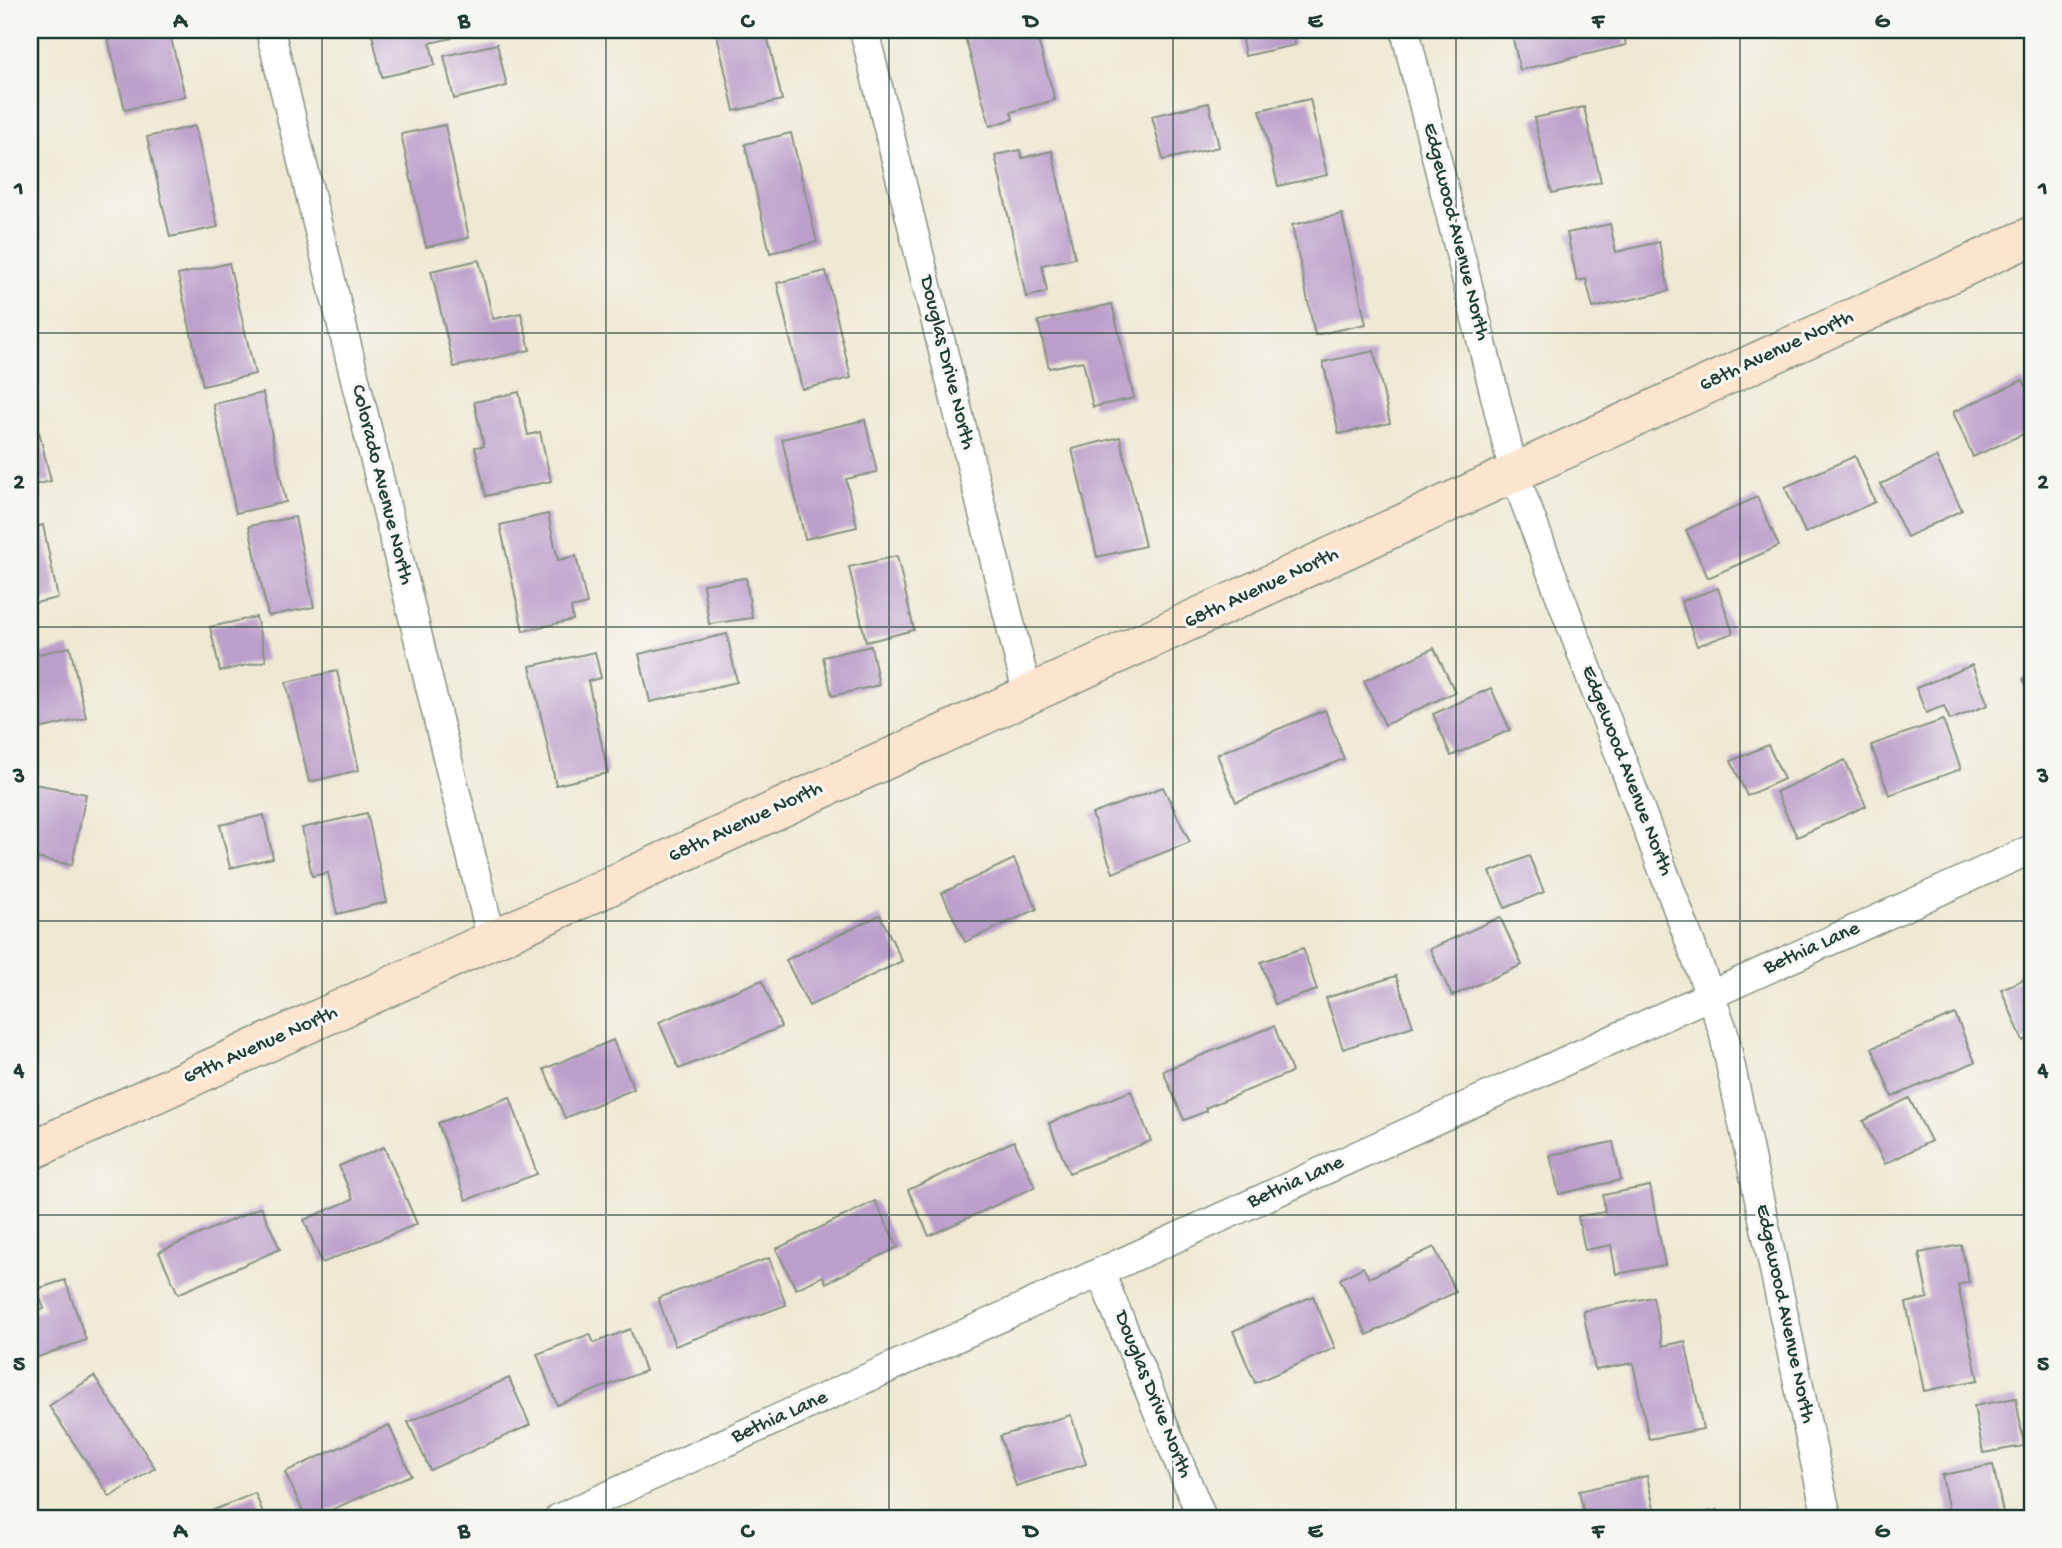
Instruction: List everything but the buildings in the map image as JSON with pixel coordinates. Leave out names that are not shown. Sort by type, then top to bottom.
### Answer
[{"type":"street","name":"Colorado Avenue North","points":[[270,30],[492,941]]},
{"type":"street","name":"Douglas Drive North","points":[[864,30],[1028,696]]},
{"type":"street","name":"Edgewood Avenue North","points":[[1405,30],[1514,473],[1723,1030],[1827,1518]]},
{"type":"street","name":"68th Avenue North","points":[[492,941],[2032,236]]},
{"type":"street","name":"Bethia Lane","points":[[559,1518],[611,1507],[1100,1272],[2032,849]]},
{"type":"street","name":"69th Avenue North","points":[[30,1151],[492,941]]},
{"type":"street","name":"Douglas Drive North","points":[[1100,1272],[1202,1518]]}]
